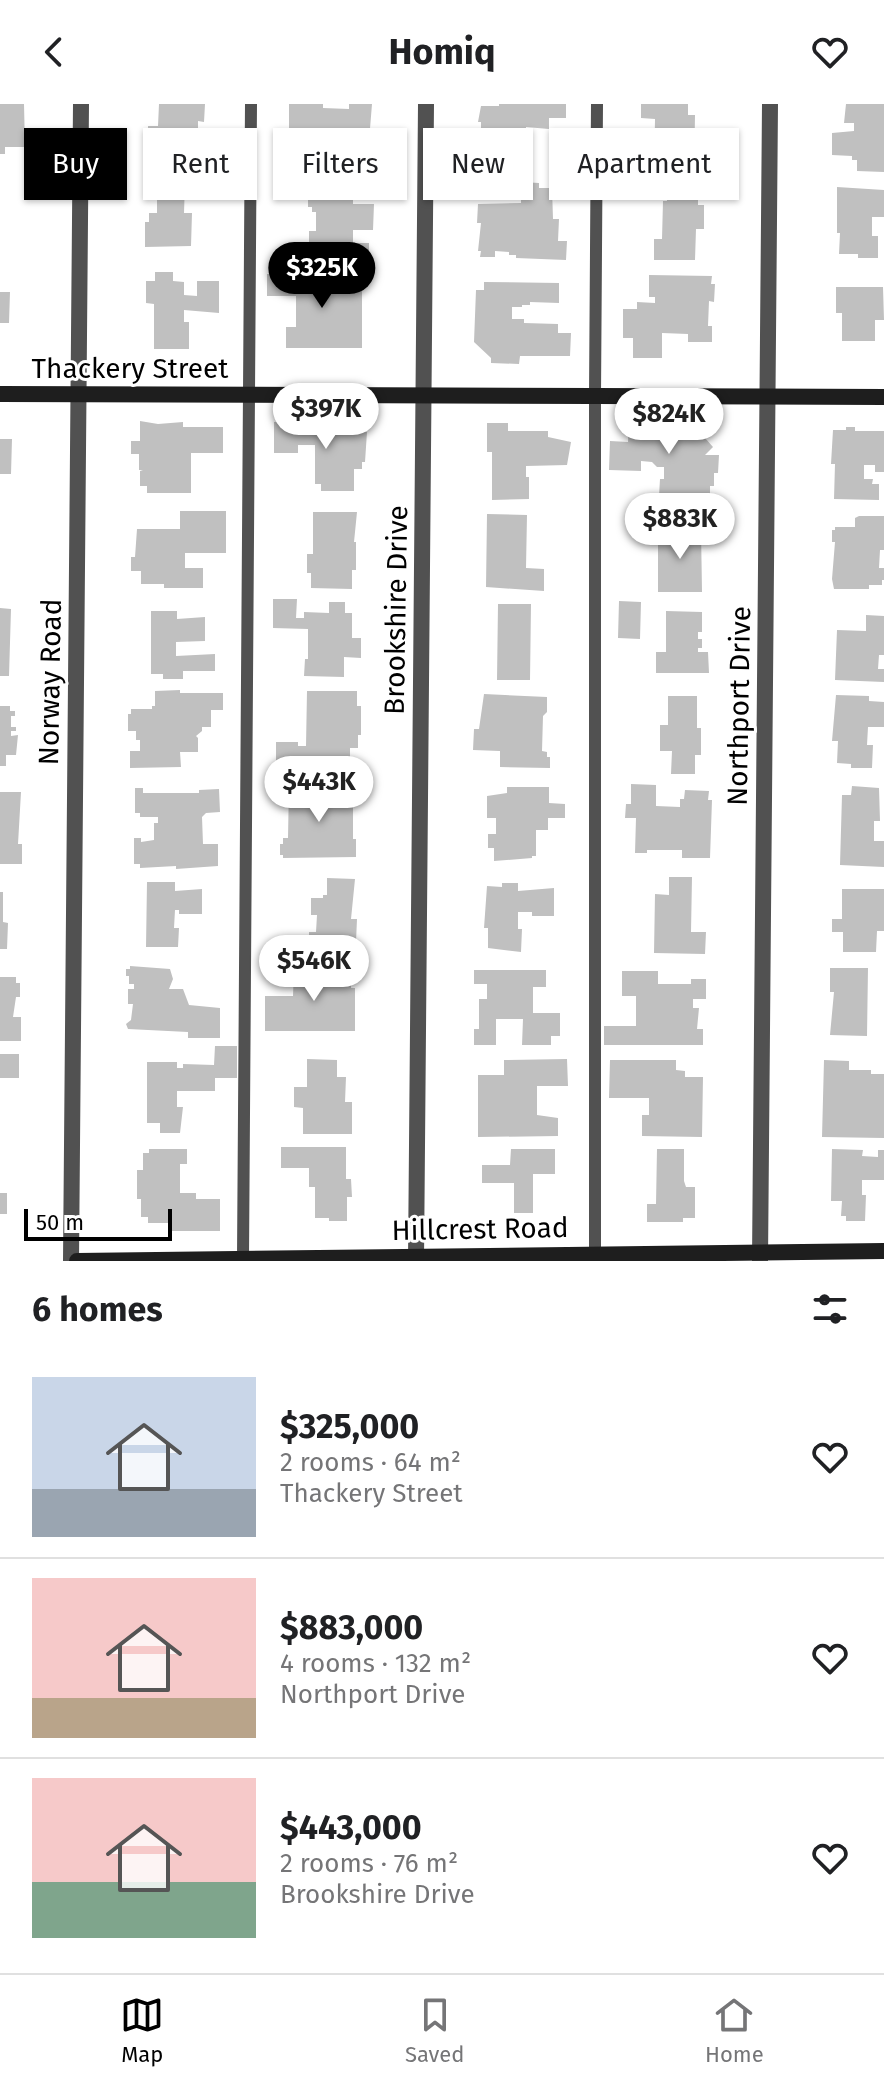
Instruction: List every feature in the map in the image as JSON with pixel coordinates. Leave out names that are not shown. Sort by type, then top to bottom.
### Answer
[{"type":"street","name":"Norway Road","points":[[71,1261],[81,104]]},
{"type":"street","name":"Brookshire Drive","points":[[416,1258],[426,104]]},
{"type":"street","name":"Northport Drive","points":[[760,1257],[770,104]]},
{"type":"street","name":"Thackery Street","points":[[0,394],[884,397]]},
{"type":"street","name":"Hillcrest Road","points":[[77,1261],[595,1254],[760,1257],[884,1251]]},
{"type":"lane","points":[[243,1258],[251,104]]},
{"type":"lane","points":[[595,1254],[597,104]]},
{"type":"building","points":[[0,104],[24,104],[24,147],[5,147],[5,154],[0,154]]},
{"type":"building","points":[[159,104],[205,104],[204,122],[198,121],[198,128],[148,128],[158,126]]},
{"type":"building","points":[[289,104],[323,104],[323,108],[349,109],[349,104],[372,104],[370,128],[289,128]]},
{"type":"building","points":[[566,104],[566,118],[549,118],[549,129],[481,128],[481,122],[478,122],[481,106]]},
{"type":"building","points":[[641,104],[688,104],[688,115],[695,115],[695,128],[655,128],[655,119],[641,118]]},
{"type":"building","points":[[846,104],[884,104],[884,172],[857,171],[857,160],[852,160],[852,156],[832,155],[832,133],[854,131],[854,123],[844,123]]},
{"type":"building","points":[[533,183],[539,183],[539,188],[549,188],[553,219],[559,219],[558,241],[567,241],[566,260],[516,258],[509,252],[495,251],[495,257],[480,257],[478,204],[521,203],[521,200],[533,200]]},
{"type":"building","points":[[837,187],[884,190],[884,217],[872,217],[872,236],[878,236],[878,258],[839,254]]},
{"type":"building","points":[[157,200],[184,200],[184,213],[192,213],[191,246],[145,247],[145,222],[149,222],[149,213],[157,213]]},
{"type":"building","points":[[308,200],[353,200],[353,204],[374,204],[373,230],[353,230],[353,243],[369,243],[369,263],[295,263],[295,243],[309,243],[309,231],[316,231],[316,212],[308,207]]},
{"type":"building","points":[[698,200],[698,205],[704,205],[704,229],[696,229],[695,260],[654,260],[654,239],[662,239],[663,201]]},
{"type":"building","points":[[155,272],[173,272],[173,281],[184,282],[184,295],[197,296],[197,281],[219,281],[219,313],[184,310],[184,322],[189,322],[189,349],[154,349],[154,304],[146,303],[146,281],[155,281]]},
{"type":"building","points":[[267,274],[354,274],[354,289],[362,289],[362,348],[286,348],[286,327],[296,327],[296,296],[267,296]]},
{"type":"building","points":[[649,275],[712,276],[714,302],[709,301],[708,326],[712,326],[712,342],[688,342],[688,334],[662,333],[662,358],[633,358],[633,338],[623,338],[623,309],[637,309],[637,302],[655,303],[655,297],[649,297]]},
{"type":"building","points":[[484,282],[559,283],[559,303],[530,302],[530,305],[512,307],[512,319],[524,319],[524,323],[558,324],[558,333],[571,333],[570,356],[520,356],[519,364],[491,363],[491,358],[474,342],[476,290],[484,290]]},
{"type":"building","points":[[836,287],[883,287],[884,320],[875,320],[875,341],[842,341],[842,313],[836,313]]},
{"type":"building","points":[[0,292],[10,292],[9,323],[0,323]]},
{"type":"building","points":[[663,416],[670,424],[677,417],[684,425],[689,420],[707,436],[705,438],[713,447],[705,455],[719,455],[718,473],[714,473],[710,496],[659,496],[664,467],[657,467],[652,462],[641,461],[641,471],[609,470],[610,441],[628,442],[629,421],[656,422]]},
{"type":"building","points":[[140,421],[158,424],[183,422],[183,427],[223,427],[223,453],[191,453],[191,493],[147,493],[147,486],[140,486],[140,471],[143,470],[139,470],[139,454],[131,454],[131,441],[140,441]]},
{"type":"building","points":[[274,422],[298,422],[298,429],[314,429],[314,426],[323,426],[323,422],[342,422],[342,426],[353,426],[353,432],[367,432],[365,462],[362,462],[362,469],[354,469],[354,491],[321,491],[321,484],[315,484],[315,445],[298,445],[298,453],[274,453]]},
{"type":"building","points":[[487,423],[508,423],[508,431],[548,431],[548,437],[571,442],[567,465],[526,466],[529,499],[492,500],[492,452],[487,452]]},
{"type":"building","points":[[846,427],[855,427],[855,431],[884,431],[884,472],[875,472],[875,465],[864,465],[864,479],[873,479],[872,484],[879,484],[879,500],[834,499],[835,464],[831,464],[833,430],[846,430]]},
{"type":"building","points":[[0,439],[12,439],[11,474],[0,474]]},
{"type":"building","points":[[180,511],[226,511],[226,553],[185,553],[185,568],[203,568],[203,588],[164,588],[164,584],[141,584],[141,571],[131,571],[137,529],[180,529]]},
{"type":"building","points":[[313,512],[357,512],[354,542],[356,570],[352,570],[352,589],[311,588],[307,554],[313,554]]},
{"type":"building","points":[[487,514],[527,515],[526,568],[544,569],[544,591],[486,587]]},
{"type":"building","points":[[884,516],[884,550],[880,550],[879,568],[884,568],[884,580],[882,585],[869,585],[869,589],[834,589],[835,542],[832,542],[832,530],[835,527],[855,527],[855,518]]},
{"type":"building","points":[[658,529],[701,529],[702,592],[658,592]]},
{"type":"building","points":[[273,599],[297,599],[296,618],[304,618],[304,612],[329,613],[329,602],[345,602],[345,613],[352,613],[352,638],[361,638],[361,658],[344,657],[344,677],[304,676],[305,659],[308,659],[308,629],[273,628]]},
{"type":"building","points":[[619,601],[641,602],[640,639],[618,638]]},
{"type":"building","points":[[498,604],[531,604],[530,680],[497,680]]},
{"type":"building","points":[[0,608],[11,609],[9,676],[0,676]]},
{"type":"building","points":[[151,611],[177,611],[177,619],[205,617],[205,641],[176,642],[176,656],[215,654],[215,671],[183,671],[183,679],[163,679],[163,674],[151,674]]},
{"type":"building","points":[[666,611],[702,612],[702,632],[698,632],[698,639],[702,639],[702,648],[698,648],[698,652],[708,652],[709,673],[656,673],[656,652],[666,652]]},
{"type":"building","points":[[866,615],[884,616],[884,655],[879,655],[878,669],[884,669],[884,682],[835,680],[837,630],[866,631]]},
{"type":"building","points":[[180,690],[180,693],[223,693],[223,710],[211,710],[211,727],[202,727],[196,736],[198,752],[180,752],[181,767],[130,768],[130,751],[140,751],[136,731],[128,731],[131,709],[152,709],[155,706],[155,691]]},
{"type":"building","points":[[307,691],[357,691],[357,706],[361,706],[361,735],[358,735],[358,748],[350,748],[350,764],[331,764],[331,758],[299,758],[299,765],[276,765],[276,742],[298,742],[298,746],[306,746]]},
{"type":"building","points":[[484,694],[547,697],[542,751],[550,757],[550,768],[500,767],[500,751],[473,750],[474,729],[479,729]]},
{"type":"building","points":[[836,695],[869,696],[869,701],[884,702],[884,727],[868,727],[867,745],[873,745],[872,768],[851,768],[851,764],[837,763],[838,741],[832,741]]},
{"type":"building","points":[[668,696],[697,696],[701,755],[695,755],[695,774],[671,774],[672,751],[660,751],[660,725],[668,725]]},
{"type":"building","points":[[0,706],[10,706],[10,711],[15,711],[15,716],[11,716],[11,727],[16,727],[16,731],[11,731],[11,736],[18,735],[16,755],[6,755],[6,766],[0,766]]},
{"type":"building","points":[[289,784],[335,784],[335,797],[353,799],[356,857],[283,858],[280,855],[280,844],[283,844],[283,838],[288,838]]},
{"type":"building","points":[[631,784],[656,785],[656,806],[680,807],[685,790],[709,791],[708,800],[712,800],[710,858],[682,858],[682,850],[635,853],[636,818],[625,818],[626,804],[631,804]]},
{"type":"building","points":[[852,786],[879,788],[880,821],[874,821],[874,841],[884,841],[884,867],[840,865],[842,795],[851,795]]},
{"type":"building","points":[[507,787],[549,787],[549,803],[565,804],[565,818],[548,818],[548,830],[536,830],[536,856],[532,858],[494,861],[494,848],[488,848],[488,834],[496,834],[496,818],[487,818],[487,796],[507,793]]},
{"type":"building","points":[[135,788],[143,788],[143,793],[199,793],[199,790],[219,789],[220,812],[206,813],[202,817],[203,844],[218,844],[218,866],[176,869],[176,866],[140,868],[140,864],[134,864],[134,838],[141,838],[141,842],[154,840],[154,823],[158,823],[158,817],[140,817],[140,813],[135,813]]},
{"type":"building","points":[[0,792],[21,792],[18,844],[22,844],[22,864],[0,864]]},
{"type":"building","points":[[669,877],[692,877],[691,932],[706,932],[705,954],[654,953],[655,894],[669,895]]},
{"type":"building","points":[[327,878],[355,879],[351,919],[357,919],[356,942],[352,942],[351,950],[335,950],[335,945],[326,945],[326,949],[309,949],[309,932],[316,932],[317,915],[311,915],[311,898],[327,895]]},
{"type":"building","points":[[147,882],[175,882],[175,891],[202,889],[202,914],[179,914],[179,910],[175,910],[174,928],[179,928],[178,947],[146,947]]},
{"type":"building","points":[[502,883],[518,883],[518,891],[554,888],[554,916],[532,916],[532,912],[518,912],[518,929],[522,929],[521,952],[488,948],[488,928],[484,928],[487,886],[502,887]]},
{"type":"building","points":[[842,889],[884,889],[884,931],[877,931],[876,952],[843,952],[843,932],[832,932],[832,919],[842,919]]},
{"type":"building","points":[[0,892],[3,892],[3,922],[8,923],[7,949],[0,949]]},
{"type":"building","points":[[130,966],[170,969],[173,979],[169,989],[183,989],[189,1005],[220,1008],[220,1038],[188,1038],[188,1032],[128,1029],[126,1024],[131,1020],[133,1004],[128,1004],[128,989],[134,989],[134,984],[129,984],[129,976],[126,976],[126,969]]},
{"type":"building","points":[[294,968],[351,969],[351,988],[355,988],[355,1031],[265,1031],[265,996],[293,996]]},
{"type":"building","points":[[830,968],[868,968],[867,1036],[830,1035],[834,992],[830,992]]},
{"type":"building","points":[[474,970],[546,970],[546,987],[533,987],[533,1013],[560,1013],[560,1036],[551,1036],[551,1045],[522,1045],[523,1019],[496,1019],[496,1045],[474,1045],[474,1029],[479,1029],[479,999],[487,999],[487,984],[474,984]]},
{"type":"building","points":[[622,971],[658,971],[658,984],[691,984],[691,979],[706,979],[706,999],[693,999],[693,1008],[699,1008],[697,1029],[703,1029],[703,1045],[604,1045],[604,1026],[636,1026],[636,996],[622,996]]},
{"type":"building","points":[[0,977],[16,977],[16,983],[20,983],[20,997],[16,997],[13,1017],[21,1017],[21,1041],[0,1041]]},
{"type":"building","points":[[215,1046],[237,1046],[237,1078],[215,1078],[215,1091],[177,1091],[177,1107],[183,1107],[180,1133],[160,1133],[160,1123],[147,1123],[147,1062],[177,1062],[177,1068],[183,1068],[183,1064],[214,1065]]},
{"type":"building","points":[[0,1054],[19,1054],[19,1078],[0,1078]]},
{"type":"building","points":[[307,1059],[337,1060],[337,1077],[346,1077],[345,1102],[352,1102],[352,1134],[303,1134],[303,1108],[294,1107],[294,1087],[307,1087]]},
{"type":"building","points":[[567,1059],[568,1086],[537,1086],[537,1115],[558,1118],[558,1136],[478,1137],[478,1075],[504,1075],[504,1060]]},
{"type":"building","points":[[610,1060],[676,1060],[676,1070],[685,1071],[685,1077],[703,1077],[702,1137],[642,1136],[642,1115],[649,1115],[649,1098],[609,1098]]},
{"type":"building","points":[[824,1060],[849,1061],[849,1070],[871,1070],[871,1074],[884,1074],[884,1138],[822,1137]]},
{"type":"building","points":[[281,1147],[346,1147],[346,1179],[351,1179],[352,1197],[347,1197],[347,1221],[315,1218],[315,1187],[309,1187],[309,1168],[281,1168]]},
{"type":"building","points":[[149,1149],[187,1149],[187,1164],[180,1164],[180,1193],[196,1193],[196,1199],[220,1199],[220,1231],[171,1231],[171,1223],[148,1223],[148,1217],[141,1217],[141,1199],[137,1199],[137,1170],[143,1170],[143,1153],[149,1153]]},
{"type":"building","points":[[511,1149],[555,1149],[555,1174],[533,1174],[533,1213],[514,1213],[514,1183],[482,1183],[482,1165],[510,1165]]},
{"type":"building","points":[[657,1149],[684,1149],[684,1181],[686,1187],[695,1187],[695,1218],[683,1218],[683,1222],[647,1222],[647,1204],[656,1204]]},
{"type":"building","points":[[832,1149],[863,1150],[862,1156],[878,1157],[878,1150],[884,1150],[884,1180],[862,1180],[862,1195],[866,1195],[865,1221],[846,1221],[846,1216],[841,1216],[842,1201],[831,1201]]},
{"type":"building","points":[[0,1193],[7,1193],[7,1214],[0,1214]]}]
